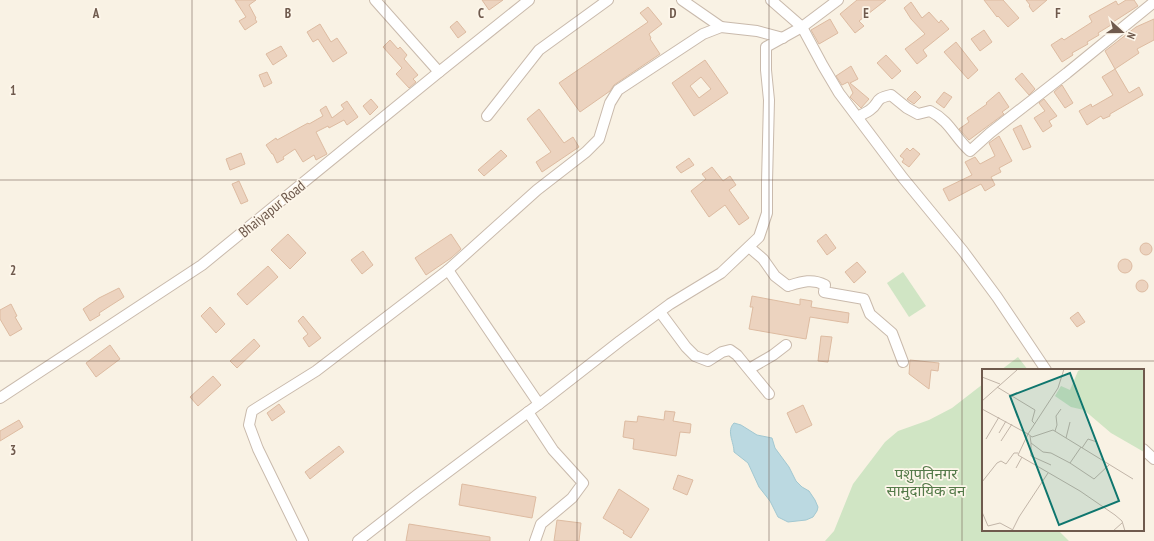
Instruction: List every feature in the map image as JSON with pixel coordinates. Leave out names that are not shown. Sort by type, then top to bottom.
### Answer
[{"type":"street","points":[[375,0],[439,72]]},
{"type":"street","name":"Bhaiyapur Road","points":[[0,398],[202,266],[529,0]]},
{"type":"street","points":[[487,116],[539,50],[608,0]]},
{"type":"street","points":[[682,0],[721,27]]},
{"type":"street","points":[[771,0],[802,27],[839,93],[903,178],[963,251],[997,297],[1045,369]]},
{"type":"street","points":[[358,541],[660,312],[722,272],[759,237],[767,214],[769,100],[766,70],[766,47],[802,27],[838,0]]},
{"type":"street","points":[[858,117],[864,112],[870,110],[880,97],[891,95],[907,108],[918,114],[930,111],[936,114],[948,124],[963,145],[970,151],[990,133],[1154,2]]},
{"type":"street","points":[[303,541],[258,449],[249,425],[252,410],[316,371],[448,270],[537,190],[586,152],[599,139],[610,103],[618,90],[703,34],[721,27],[757,31],[783,38]]},
{"type":"street","points":[[749,247],[763,259],[775,276],[788,286],[803,281],[817,281],[825,285],[824,292],[864,299],[870,314],[892,333],[903,362]]},
{"type":"street","points":[[448,270],[539,404]]},
{"type":"street","points":[[660,312],[686,347],[695,356],[708,361],[722,352],[730,350],[737,355],[769,394]]},
{"type":"street","points":[[749,369],[786,344]]},
{"type":"street","points":[[528,412],[553,450],[584,483],[572,498],[541,524],[535,541]]},
{"type":"street","points":[[1144,450],[1154,460]]},
{"type":"green space","points":[[903,272],[926,306],[909,317],[887,283]]},
{"type":"green space","points":[[1018,357],[1027,369],[1002,369]]},
{"type":"green space","name":"पशुपतिनगर सामुदायिक वन","points":[[982,385],[982,531],[1059,531],[1069,541],[825,541],[834,531],[853,484],[885,442],[898,431],[929,420],[952,408]]},
{"type":"water","points":[[734,423],[741,425],[757,435],[772,438],[775,448],[789,467],[796,481],[809,491],[815,500],[818,507],[813,517],[806,520],[788,522],[778,517],[770,501],[759,487],[748,463],[734,452],[730,433]]},
{"type":"building","points":[[235,0],[256,0],[249,5],[257,22],[245,30],[239,21],[246,17]]},
{"type":"building","points":[[482,0],[503,0],[489,10]]},
{"type":"building","points":[[857,0],[886,0],[859,21],[864,26],[855,33],[840,14]]},
{"type":"building","points":[[984,0],[1003,0],[1019,18],[1008,27],[998,16],[997,17]]},
{"type":"building","points":[[1026,0],[1047,0],[1033,12]]},
{"type":"building","points":[[1126,0],[1134,0],[1138,6],[1110,24],[1111,25],[1098,33],[1099,35],[1087,42],[1088,44],[1072,53],[1073,55],[1062,62],[1051,45],[1062,38],[1064,40],[1092,22],[1089,16],[1116,1],[1118,5]]},
{"type":"building","points":[[911,2],[922,18],[929,12],[939,23],[941,20],[949,29],[923,50],[927,56],[917,64],[905,49],[925,34],[911,19],[904,8]]},
{"type":"building","points":[[648,7],[662,24],[649,34],[650,39],[660,54],[614,85],[610,91],[580,112],[559,83],[648,22],[640,13]]},
{"type":"building","points":[[830,19],[838,33],[819,44],[811,30]]},
{"type":"building","points":[[1154,19],[1154,40],[1137,49],[1139,53],[1115,69],[1105,51],[1136,27]]},
{"type":"building","points":[[457,21],[466,32],[458,38],[450,27]]},
{"type":"building","points":[[320,24],[331,42],[337,38],[347,53],[333,62],[318,39],[313,42],[307,32]]},
{"type":"building","points":[[984,30],[992,42],[980,51],[971,39]]},
{"type":"building","points":[[390,40],[398,49],[400,47],[407,55],[404,59],[418,75],[413,79],[416,82],[409,88],[396,74],[402,68],[383,47]]},
{"type":"building","points":[[956,42],[978,70],[968,79],[944,52]]},
{"type":"building","points":[[281,46],[287,56],[273,65],[266,54]]},
{"type":"building","points":[[886,55],[901,71],[892,79],[877,63]]},
{"type":"building","points":[[705,60],[728,93],[694,116],[672,83]],"holes":[[[701,77],[711,89],[699,98],[690,86]]]},
{"type":"building","points":[[851,66],[858,79],[850,83],[869,99],[861,108],[850,97],[853,93],[848,82],[842,85],[836,76]]},
{"type":"building","points":[[1115,69],[1129,93],[1139,87],[1143,95],[1110,114],[1110,116],[1103,119],[1101,116],[1087,125],[1079,111],[1091,104],[1092,107],[1113,95],[1102,77]]},
{"type":"building","points":[[267,72],[272,83],[264,87],[259,75]]},
{"type":"building","points":[[1022,73],[1035,89],[1029,95],[1015,79]]},
{"type":"building","points":[[1062,85],[1073,103],[1065,108],[1054,92]]},
{"type":"building","points":[[915,91],[921,97],[914,104],[907,99]]},
{"type":"building","points":[[944,92],[952,97],[944,108],[936,102]]},
{"type":"building","points":[[999,92],[1009,107],[1002,112],[1004,114],[969,140],[959,129],[969,122],[967,118],[987,104],[986,103]]},
{"type":"building","points":[[371,99],[378,107],[370,115],[363,106]]},
{"type":"building","points":[[1044,99],[1057,116],[1049,121],[1052,126],[1043,132],[1034,118],[1045,111],[1039,103]]},
{"type":"building","points":[[347,101],[358,117],[347,125],[344,120],[329,128],[328,126],[316,132],[327,154],[316,160],[314,155],[303,162],[295,149],[277,163],[273,154],[266,145],[276,138],[277,140],[323,116],[320,110],[326,106],[332,118],[344,109],[341,105]]},
{"type":"building","points":[[539,109],[564,143],[573,137],[579,147],[542,172],[536,162],[551,152],[527,119]]},
{"type":"building","points":[[1021,125],[1031,147],[1023,150],[1013,129]]},
{"type":"building","points":[[999,136],[1012,161],[999,168],[1001,172],[991,177],[995,185],[985,191],[981,184],[949,201],[943,189],[972,175],[965,162],[975,157],[980,164],[995,156],[989,143]]},
{"type":"building","points":[[907,148],[910,151],[913,148],[920,154],[909,167],[902,162],[904,159],[900,156]]},
{"type":"building","points":[[501,150],[507,156],[484,176],[478,170]]},
{"type":"building","points":[[241,153],[245,164],[230,170],[226,159]]},
{"type":"building","points":[[689,158],[694,165],[681,173],[676,167]]},
{"type":"building","points":[[712,167],[723,181],[730,176],[736,185],[729,190],[749,218],[739,225],[725,205],[709,217],[691,191],[706,179],[702,174]]},
{"type":"building","points":[[239,181],[248,201],[241,204],[232,184]]},
{"type":"building","points":[[288,234],[306,253],[290,269],[271,250]]},
{"type":"building","points":[[451,234],[461,249],[451,258],[426,275],[415,258]]},
{"type":"building","points":[[826,234],[836,248],[827,255],[817,241]]},
{"type":"building","points":[[1148,243],[1151,244],[1151,254],[1144,255],[1141,254],[1140,247],[1141,244]]},
{"type":"building","points":[[363,251],[373,265],[362,274],[351,260]]},
{"type":"building","points":[[1125,259],[1130,261],[1132,266],[1130,271],[1125,273],[1120,271],[1118,266],[1120,261]]},
{"type":"building","points":[[857,262],[866,272],[854,283],[845,272]]},
{"type":"building","points":[[268,266],[278,277],[247,305],[237,294]]},
{"type":"building","points":[[1140,280],[1144,280],[1148,286],[1144,292],[1140,292],[1136,288],[1136,284]]},
{"type":"building","points":[[119,288],[124,297],[99,313],[100,315],[90,321],[83,309],[99,298]]},
{"type":"building","points":[[752,296],[800,305],[800,299],[812,301],[811,307],[849,313],[848,323],[810,317],[806,339],[749,329],[753,307],[750,307]]},
{"type":"building","points":[[11,304],[17,316],[15,317],[22,329],[10,336],[0,319],[0,310]]},
{"type":"building","points":[[210,307],[225,324],[216,333],[201,316]]},
{"type":"building","points":[[1078,312],[1085,322],[1077,327],[1070,318]]},
{"type":"building","points":[[303,316],[321,338],[309,347],[303,338],[308,334],[298,321]]},
{"type":"building","points":[[821,336],[832,337],[828,362],[818,361]]},
{"type":"building","points":[[254,339],[260,346],[237,368],[230,361]]},
{"type":"building","points":[[110,345],[120,359],[96,377],[86,363]]},
{"type":"building","points":[[910,360],[939,363],[938,371],[931,370],[929,389],[909,374]]},
{"type":"building","points":[[213,376],[221,385],[198,406],[190,397]]},
{"type":"building","points":[[279,404],[285,412],[272,421],[267,413]]},
{"type":"building","points":[[803,405],[812,425],[796,433],[787,413]]},
{"type":"building","points":[[665,411],[675,412],[673,421],[691,424],[690,433],[680,432],[676,456],[633,449],[634,439],[623,437],[625,421],[637,422],[638,416],[664,420]]},
{"type":"building","points":[[19,420],[23,427],[0,441],[0,431]]},
{"type":"building","points":[[339,446],[344,452],[310,479],[305,472]]},
{"type":"building","points":[[678,475],[693,480],[687,495],[673,489]]},
{"type":"building","points":[[462,484],[536,497],[532,518],[459,505]]},
{"type":"building","points":[[619,489],[649,509],[631,538],[623,533],[624,531],[603,518]]},
{"type":"building","points":[[557,520],[581,523],[579,541],[554,541]]},
{"type":"building","points":[[409,524],[490,537],[490,541],[406,541]]}]
